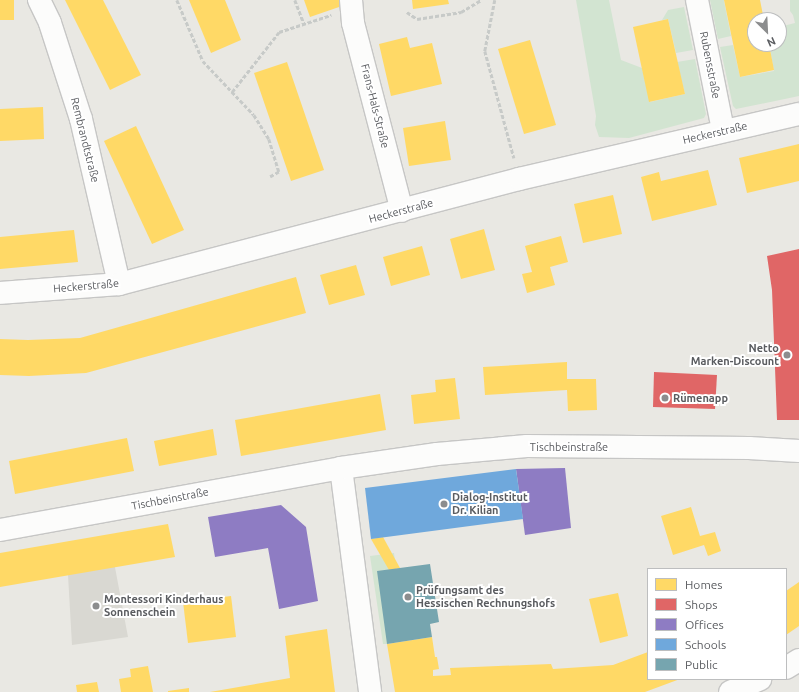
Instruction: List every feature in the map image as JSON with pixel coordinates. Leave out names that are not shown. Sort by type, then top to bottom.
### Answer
[{"type":"street","name":"Rembrandtstraße","points":[[39,0],[50,23],[81,119],[119,284]]},
{"type":"street","name":"Rubensstraße","points":[[697,0],[723,130]]},
{"type":"street","name":"Frans-Hals-Straße","points":[[352,4],[353,23],[402,211]]},
{"type":"street","name":"Heckerstraße","points":[[0,293],[119,284],[402,211],[519,179],[723,130],[799,114]]},
{"type":"street","name":"Tischbeinstraße","points":[[0,530],[341,468],[437,454],[527,446],[749,448],[799,451]]},
{"type":"street","points":[[341,468],[370,692]]},
{"type":"street","points":[[787,667],[799,660]]},
{"type":"street","points":[[730,692],[758,680]]},
{"type":"path","points":[[177,0],[203,61],[254,115],[269,139],[279,172],[270,177]]},
{"type":"path","points":[[295,0],[304,24]]},
{"type":"path","points":[[407,12],[417,19],[461,12],[481,0]]},
{"type":"path","points":[[495,0],[485,51],[509,134],[519,179]]},
{"type":"path","points":[[232,92],[279,32],[304,24],[352,4]]},
{"type":"shaded area","name":"Montessori Kinderhaus Sonnenschein","points":[[109,535],[128,637],[72,645],[68,575]]},
{"type":"green space","points":[[576,0],[609,0],[621,60],[642,68],[650,102],[685,94],[677,62],[695,59],[706,114],[704,118],[629,138],[599,137],[595,125],[596,116]]},
{"type":"green space","points":[[710,0],[726,0],[724,1],[731,36],[718,39]]},
{"type":"green space","points":[[790,0],[799,0],[799,96],[736,109],[733,106],[720,47],[733,45],[740,77],[774,71],[770,52],[787,52],[787,25],[795,23],[793,15],[790,11]]},
{"type":"green space","points":[[684,7],[693,50],[676,53],[668,19],[662,20],[668,10]]},
{"type":"green space","points":[[394,553],[396,569],[387,644],[383,644],[370,556]]},
{"type":"building: Homes","points":[[0,0],[14,0],[14,20],[0,20]]},
{"type":"building: Homes","points":[[65,0],[103,0],[141,75],[110,90]]},
{"type":"building: Homes","points":[[189,0],[225,0],[241,40],[211,53]]},
{"type":"building: Homes","points":[[304,0],[339,0],[342,6],[310,17]]},
{"type":"building: Homes","points":[[412,0],[448,0],[449,4],[413,9]]},
{"type":"building: Homes","points":[[724,0],[760,0],[762,12],[747,12],[747,52],[771,52],[774,70],[740,77]]},
{"type":"building: Homes","points":[[668,19],[685,94],[649,102],[633,27]]},
{"type":"building: Homes","points":[[407,37],[410,48],[432,43],[442,84],[391,96],[379,44]]},
{"type":"building: Homes","points":[[530,40],[556,125],[524,134],[498,49]]},
{"type":"building: Homes","points":[[287,62],[324,170],[291,181],[254,73]]},
{"type":"building: Homes","points":[[43,107],[44,139],[0,141],[0,109]]},
{"type":"building: Homes","points":[[445,121],[451,160],[409,166],[403,128]]},
{"type":"building: Homes","points":[[136,126],[184,230],[152,244],[104,141]]},
{"type":"building: Homes","points":[[799,144],[799,181],[747,193],[739,158]]},
{"type":"building: Homes","points":[[708,170],[717,205],[652,221],[641,177],[659,172],[661,181]]},
{"type":"building: Homes","points":[[613,195],[622,234],[583,243],[574,204]]},
{"type":"building: Homes","points":[[484,229],[495,270],[461,279],[450,239]]},
{"type":"building: Homes","points":[[74,230],[78,262],[0,269],[0,237]]},
{"type":"building: Homes","points":[[561,236],[568,262],[550,267],[555,285],[527,293],[522,274],[532,272],[525,246]]},
{"type":"building: Homes","points":[[422,246],[430,275],[391,286],[383,257]]},
{"type":"building: Homes","points":[[356,265],[365,295],[329,305],[320,275]]},
{"type":"building: Homes","points":[[296,277],[306,313],[86,373],[29,376],[0,375],[0,339],[28,340],[80,338]]},
{"type":"building: Homes","points":[[567,362],[567,379],[596,379],[597,410],[568,411],[567,390],[485,395],[483,367]]},
{"type":"building: Homes","points":[[455,378],[460,419],[414,424],[411,395],[436,392],[435,380]]},
{"type":"building: Homes","points":[[380,394],[386,430],[241,456],[235,420]]},
{"type":"building: Homes","points":[[213,429],[217,455],[159,466],[154,441]]},
{"type":"building: Homes","points":[[127,438],[134,471],[15,494],[9,461]]},
{"type":"building: Homes","points":[[691,507],[700,536],[715,532],[721,551],[708,556],[704,545],[673,555],[661,516]]},
{"type":"building: Homes","points":[[168,524],[175,557],[0,587],[0,553]]},
{"type":"building: Homes","points":[[383,537],[400,568],[389,570],[371,539]]},
{"type":"building: Homes","points":[[799,582],[799,626],[787,634],[787,590]]},
{"type":"building: Homes","points":[[618,593],[628,636],[600,643],[589,599]]},
{"type":"building: Homes","points":[[231,596],[236,637],[188,643],[183,602]]},
{"type":"building: Homes","points":[[327,629],[335,692],[210,692],[290,678],[285,636]]},
{"type":"building: Homes","points":[[432,637],[435,657],[437,657],[439,669],[433,670],[433,676],[451,675],[450,668],[551,664],[553,669],[613,665],[647,652],[647,680],[677,680],[645,692],[395,692],[387,644]]},
{"type":"building: Homes","points":[[148,666],[153,692],[121,692],[119,679],[131,677],[130,669]]},
{"type":"building: Homes","points":[[97,682],[99,692],[77,692],[76,685]]},
{"type":"building: Homes","points":[[189,688],[189,692],[168,692],[168,691]]},
{"type":"building: Shops","name":"Netto Marken-Discount","points":[[799,249],[799,420],[777,420],[772,290],[767,256]]},
{"type":"building: Shops","points":[[654,372],[717,375],[715,409],[653,407]]},
{"type":"building: Offices","points":[[565,468],[571,528],[525,535],[516,469]]},
{"type":"building: Offices","points":[[281,505],[306,527],[318,601],[279,609],[268,548],[215,557],[208,517]]},
{"type":"building: Schools","name":"Dialog-Institut Dr. Kilian","points":[[516,469],[523,519],[371,539],[365,488]]},
{"type":"building: Public","name":"Prüfungsamt des Hessischen Rechnungshofs","points":[[430,564],[439,622],[430,624],[432,637],[387,644],[377,571]]},
{"type":"place","name":"Netto Marken-Discount","points":[[787,355]]},
{"type":"place","name":"Rümenapp","points":[[665,398]]},
{"type":"place","name":"Dialog-Institut Dr. Kilian","points":[[444,504]]},
{"type":"place","name":"Prüfungsamt des Hessischen Rechnungshofs","points":[[408,597]]},
{"type":"place","name":"Montessori Kinderhaus Sonnenschein","points":[[96,606]]}]
